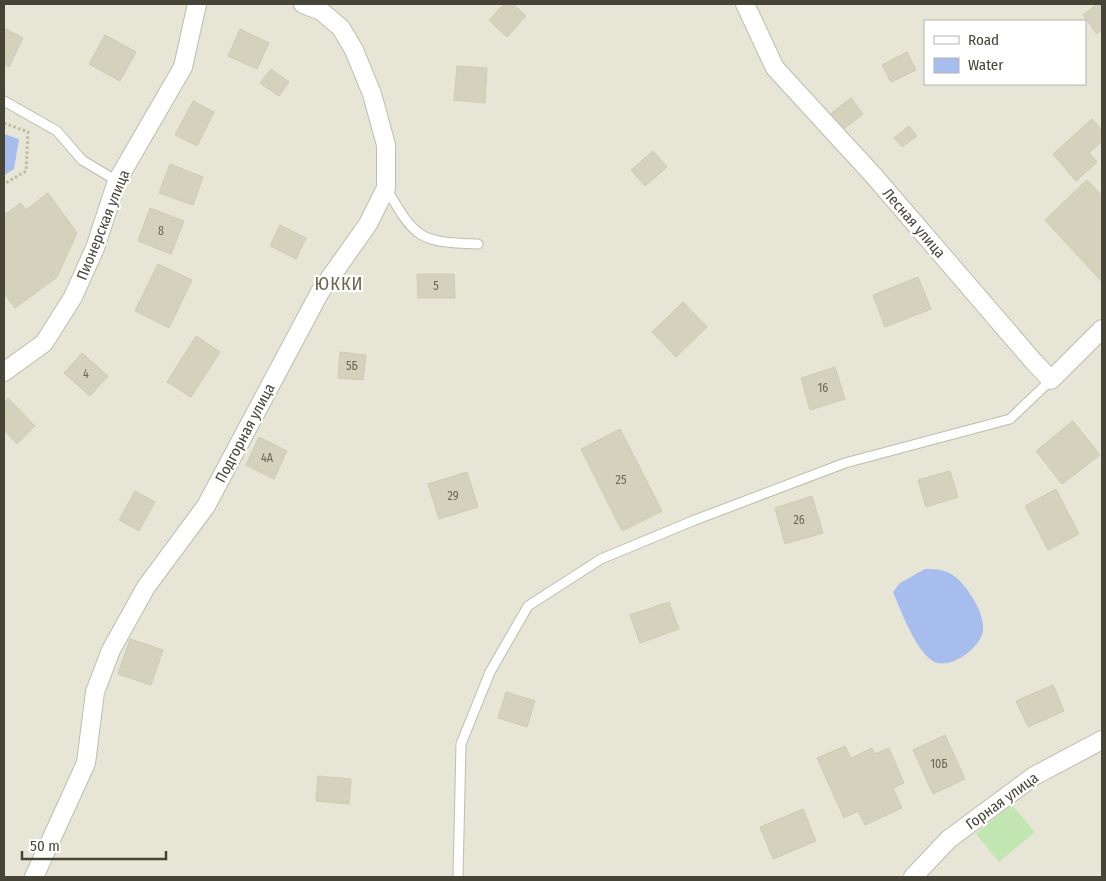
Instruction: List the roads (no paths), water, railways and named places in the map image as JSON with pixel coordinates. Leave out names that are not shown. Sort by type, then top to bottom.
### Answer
[{"type":"street","name":"Пионерская улица","points":[[4,372],[44,343],[73,297],[95,248],[117,181],[183,67],[197,4]]},
{"type":"street","name":"Подгорная улица","points":[[34,877],[86,763],[94,692],[111,650],[146,588],[206,506],[320,292],[368,224],[386,188],[386,145],[372,94],[354,50],[341,28],[320,11],[303,4]]},
{"type":"street","name":"Лесная улица","points":[[745,4],[775,68],[874,176],[1051,380]]},
{"type":"street","points":[[1051,380],[1102,330]]},
{"type":"street","name":"Горная улица","points":[[913,877],[949,839],[1034,776],[1102,740]]},
{"type":"lane","points":[[4,101],[57,131],[82,160],[117,181]]},
{"type":"lane","points":[[386,188],[407,224],[420,235],[439,243],[478,244]]},
{"type":"lane","points":[[458,877],[461,744],[490,672],[528,606],[601,559],[695,520],[845,463],[1010,419],[1051,380]]},
{"type":"water","points":[[4,134],[19,139],[14,169],[4,175]]},
{"type":"water","points":[[925,569],[942,570],[961,582],[974,599],[982,618],[982,635],[979,641],[967,653],[952,662],[937,663],[924,653],[908,628],[893,592],[900,583]]},
{"type":"district","name":"ЮККИ","points":[[339,284]]}]
